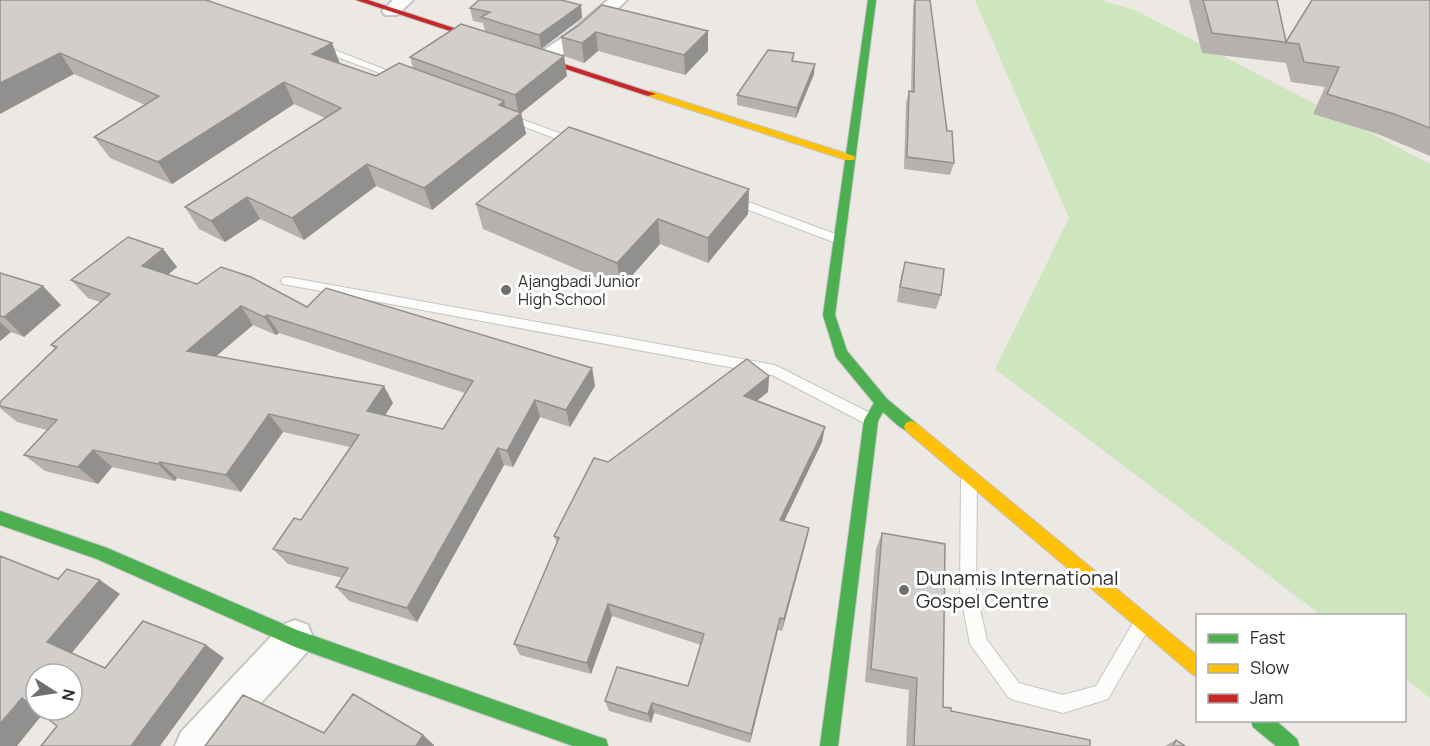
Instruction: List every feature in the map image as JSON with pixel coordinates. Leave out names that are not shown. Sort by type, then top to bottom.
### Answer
[{"type":"street","points":[[360,0],[397,6],[543,59],[850,158]]},
{"type":"street","points":[[543,59],[572,40],[618,0]]},
{"type":"street","points":[[872,0],[829,315],[841,353],[882,403],[1196,667]]},
{"type":"street","points":[[829,746],[871,420],[882,403]]},
{"type":"street","points":[[0,518],[101,553],[295,638],[599,746]]},
{"type":"street","points":[[195,746],[295,638]]},
{"type":"street","points":[[1262,722],[1290,746]]},
{"type":"lane","points":[[304,41],[404,79]]},
{"type":"lane","points":[[494,112],[583,145]]},
{"type":"lane","points":[[717,195],[840,240]]},
{"type":"lane","points":[[287,281],[775,370],[871,420]]},
{"type":"lane","points":[[969,475],[968,591],[979,644],[1014,691],[1063,704],[1102,693],[1143,622]]},
{"type":"green space","points":[[975,0],[1100,0],[1135,10],[1430,164],[1430,698],[1406,679],[1406,614],[1320,614],[995,369],[1069,218]]},
{"type":"building","points":[[0,0],[206,0],[332,43],[312,54],[376,76],[399,63],[504,101],[499,105],[521,113],[424,188],[367,164],[292,218],[247,197],[211,221],[185,207],[341,108],[284,82],[158,162],[94,137],[159,96],[60,53],[0,83]]},
{"type":"building","points":[[479,0],[561,0],[581,5],[539,35],[481,17],[490,12],[470,8]]},
{"type":"building","points":[[915,0],[930,0],[947,131],[952,131],[954,163],[907,157],[909,91],[914,92]]},
{"type":"building","points":[[1203,0],[1277,0],[1286,42],[1312,0],[1430,0],[1430,128],[1394,114],[1327,94],[1339,67],[1304,62],[1299,44],[1212,33]]},
{"type":"building","points":[[602,5],[708,31],[684,55],[596,32],[582,43],[561,37]]},
{"type":"building","points":[[461,24],[564,56],[515,95],[410,57]]},
{"type":"building","points":[[768,50],[794,53],[792,61],[815,64],[797,108],[737,95]]},
{"type":"building","points":[[569,127],[749,189],[708,238],[658,219],[617,263],[476,204]]},
{"type":"building","points":[[128,237],[163,249],[142,266],[197,284],[221,267],[251,277],[307,307],[326,288],[592,368],[566,410],[535,400],[507,451],[498,448],[407,608],[336,587],[348,568],[273,549],[294,518],[301,520],[359,435],[269,414],[226,475],[93,450],[78,467],[24,455],[57,420],[0,406],[0,402],[57,347],[51,345],[110,294],[71,280]],"holes":[[[241,306],[264,317],[267,315],[473,381],[443,429],[367,411],[384,386],[187,351]]]},
{"type":"building","points":[[905,262],[944,269],[941,295],[900,287]]},
{"type":"building","points":[[0,273],[43,286],[4,317],[0,316]]},
{"type":"building","points":[[747,359],[769,376],[744,396],[825,427],[780,520],[809,528],[784,619],[780,618],[751,734],[652,703],[648,714],[605,701],[617,667],[688,686],[704,634],[608,604],[587,663],[514,644],[559,538],[554,536],[594,458],[608,462]]},
{"type":"building","points":[[882,533],[945,544],[943,707],[951,708],[951,711],[1090,740],[1090,746],[914,746],[917,678],[871,669]]},
{"type":"building","points":[[0,556],[58,579],[67,569],[100,580],[47,642],[105,668],[143,621],[206,645],[131,746],[41,746],[57,726],[52,722],[84,722],[84,662],[24,662],[24,700],[22,698],[0,724]]},
{"type":"building","points":[[353,694],[423,735],[416,746],[205,746],[243,695],[324,733]]},
{"type":"building","points":[[1176,740],[1185,746],[1173,746]]},
{"type":"traffic: fast","points":[[872,0],[829,315],[841,353],[882,403],[911,427]]},
{"type":"traffic: fast","points":[[829,746],[871,420],[882,403]]},
{"type":"traffic: fast","points":[[0,518],[101,553],[295,638],[599,746]]},
{"type":"traffic: fast","points":[[1262,722],[1290,746]]},
{"type":"traffic: slow","points":[[651,94],[850,158]]},
{"type":"traffic: slow","points":[[911,427],[1196,666]]},
{"type":"traffic: jam","points":[[360,0],[651,94]]},
{"type":"place","name":"Ajangbadi Junior High School","points":[[506,290]]},
{"type":"place","name":"Dunamis International Gospel Centre","points":[[904,590]]}]
